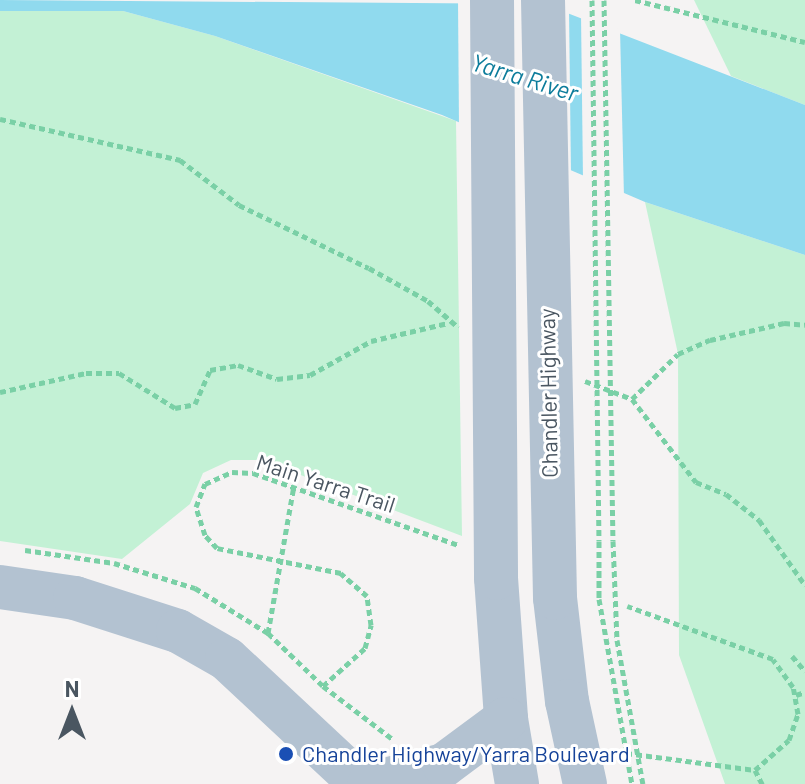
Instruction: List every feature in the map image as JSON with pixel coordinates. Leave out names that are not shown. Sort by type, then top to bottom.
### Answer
[{"type":"main road","points":[[492,0],[496,578],[506,719],[517,784]]},
{"type":"main road","name":"Chandler Highway","points":[[543,0],[555,598],[567,701],[585,784]]},
{"type":"main road","points":[[0,587],[75,598],[178,631],[227,659],[361,784]]},
{"type":"main road","points":[[369,784],[444,765],[506,719]]},
{"type":"path","points":[[592,0],[599,599],[632,784]]},
{"type":"path","points":[[604,0],[617,640],[643,784]]},
{"type":"path","points":[[635,0],[805,42]]},
{"type":"path","points":[[0,119],[180,160],[239,205],[428,301],[449,323],[463,329]]},
{"type":"path","points":[[0,392],[86,373],[119,373],[175,408],[195,404],[210,370],[238,365],[277,379],[310,375],[371,341],[449,323]]},
{"type":"path","points":[[632,399],[678,354],[710,340],[784,323],[805,325]]},
{"type":"path","points":[[574,377],[632,399],[696,482],[726,494],[759,520],[805,585]]},
{"type":"path","name":"Main Yarra Trail","points":[[371,625],[367,596],[352,579],[217,548],[205,535],[196,507],[205,484],[232,472],[294,486],[459,545]]},
{"type":"path","points":[[268,633],[294,486]]},
{"type":"path","points":[[626,753],[755,770],[789,740],[798,714],[796,695],[783,671],[767,656],[627,606]]},
{"type":"path","points":[[792,656],[805,671]]},
{"type":"path","points":[[323,686],[380,734],[401,743]]},
{"type":"path","points":[[796,695],[805,692]]},
{"type":"path","points":[[755,770],[762,784]]},
{"type":"green space","points":[[694,0],[805,0],[805,105],[731,76]]},
{"type":"green space","points":[[0,11],[123,11],[215,36],[456,121],[462,536],[261,460],[231,460],[203,473],[190,504],[122,559],[0,541]]},
{"type":"green space","points":[[645,202],[805,255],[805,784],[725,784],[679,655],[678,354]]},
{"type":"water","name":"Yarra River","points":[[0,0],[544,4],[805,105],[805,255],[645,202],[442,115],[215,36],[123,11],[0,11]]},
{"type":"pier","points":[[458,0],[546,0],[569,9],[571,175],[459,127]]},
{"type":"pier","points":[[581,14],[620,29],[624,198],[583,180]]},
{"type":"place","name":"Chandler Highway/Yarra Boulevard","points":[[286,754]]}]
